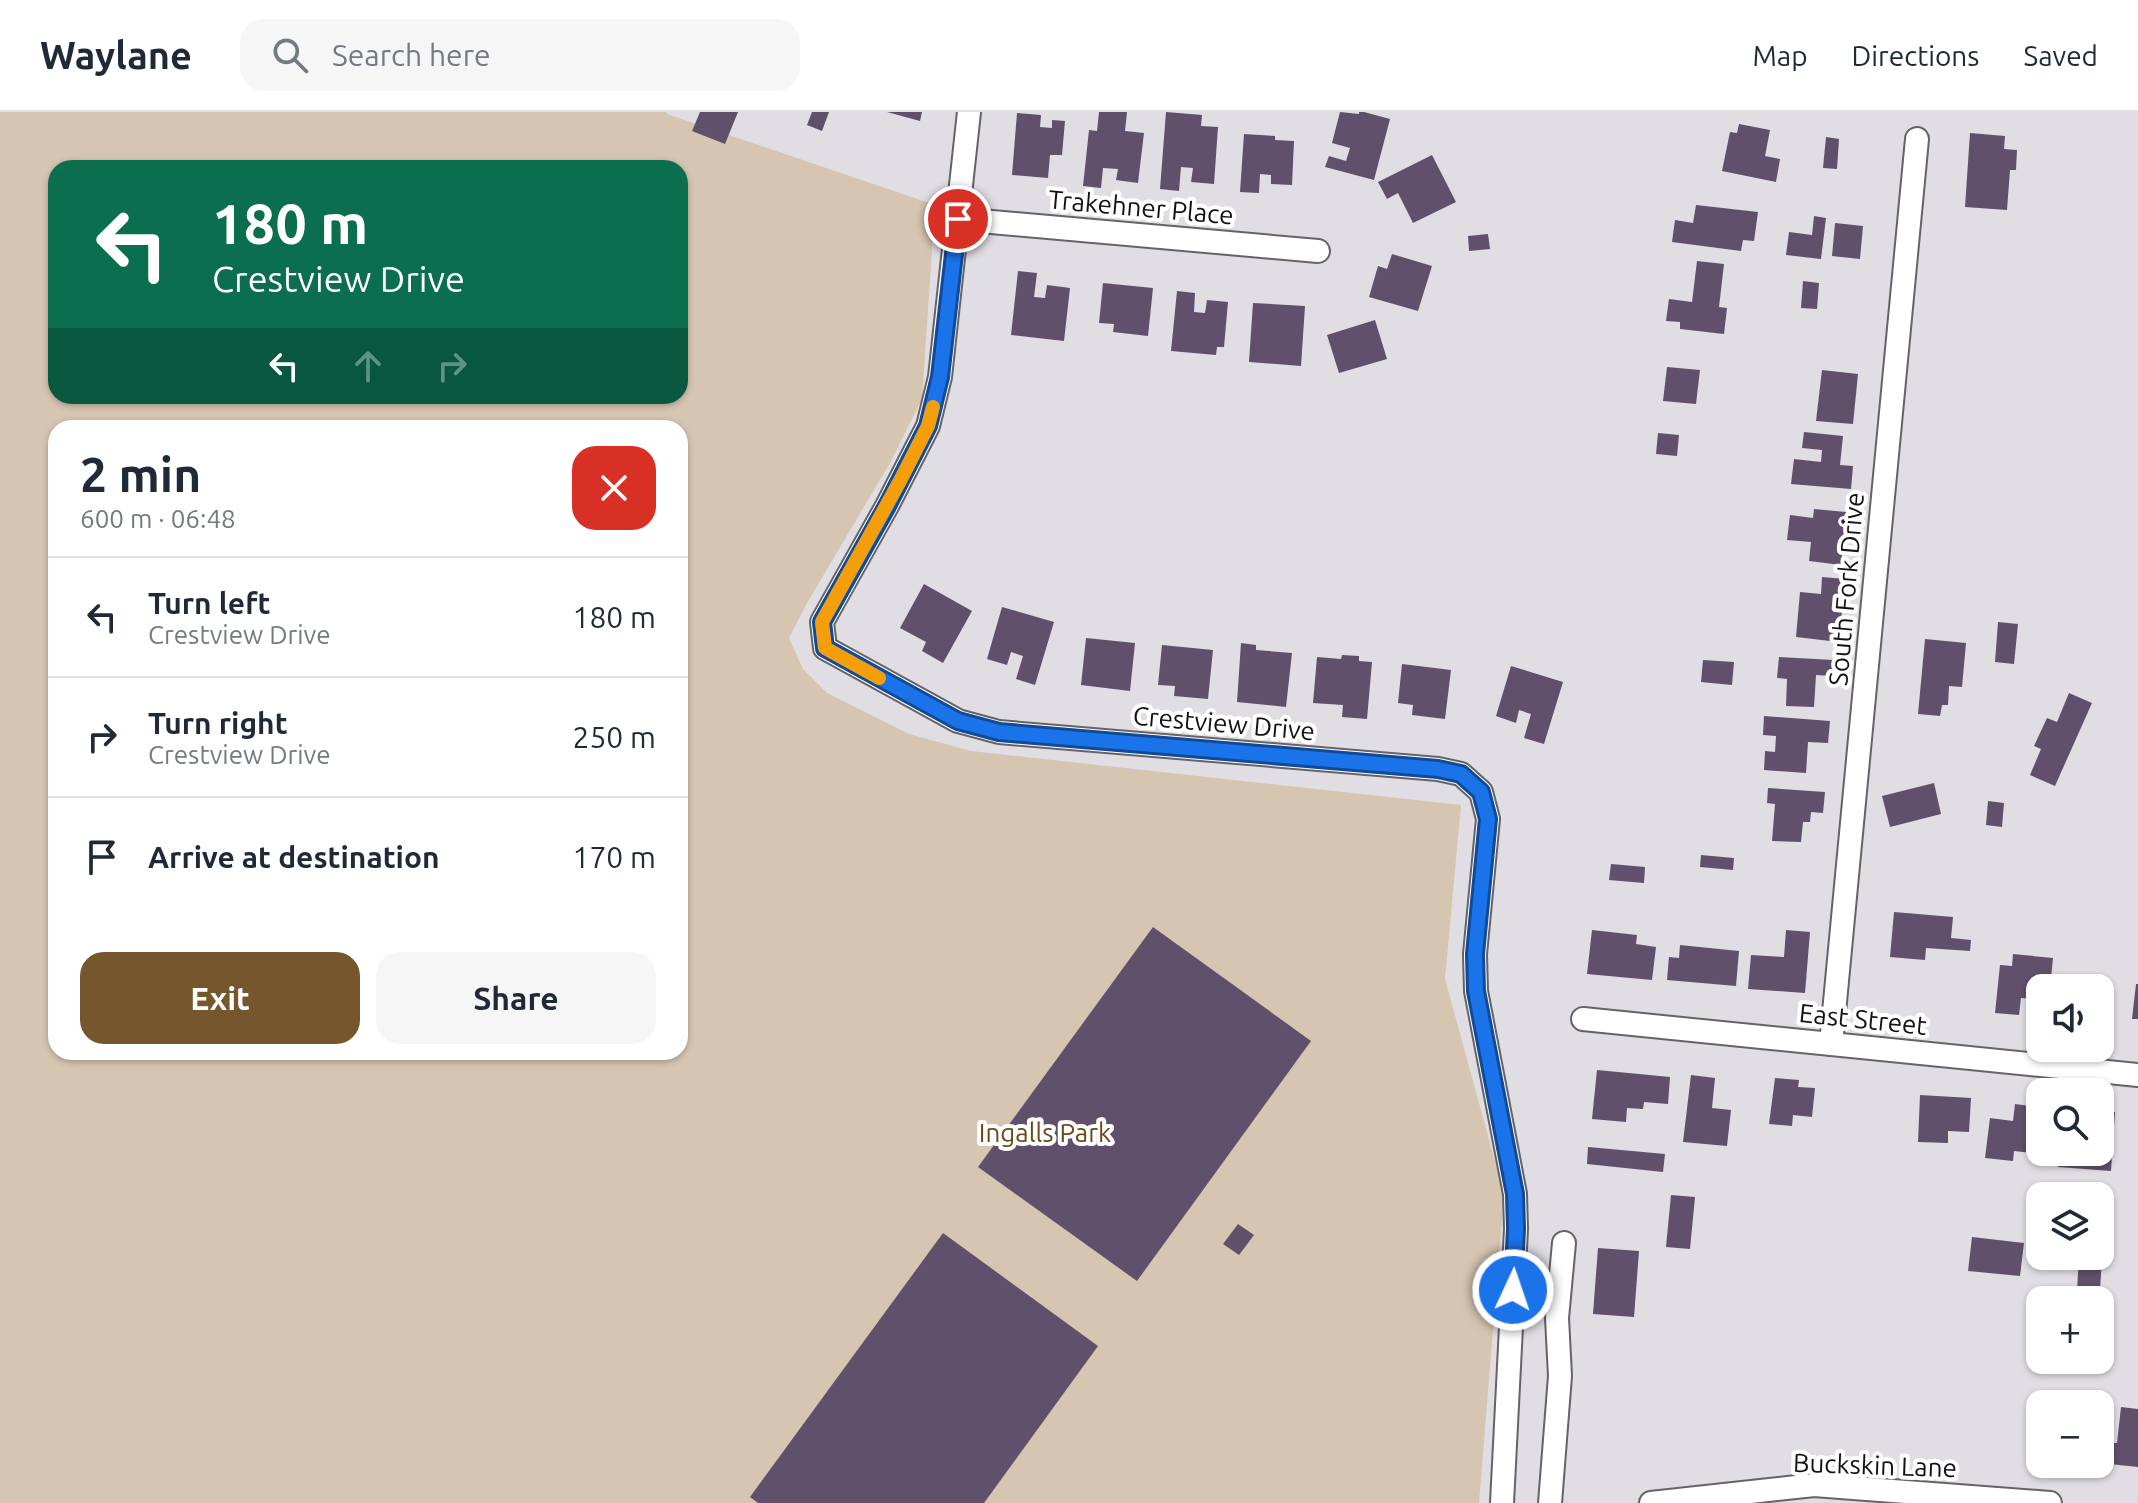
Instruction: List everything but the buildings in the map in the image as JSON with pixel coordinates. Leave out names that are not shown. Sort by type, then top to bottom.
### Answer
[{"type":"street","name":"Crestview Drive","points":[[969,112],[940,377],[928,426],[822,622],[825,648],[958,721],[999,732],[1438,769],[1461,774],[1481,792],[1488,819],[1475,954],[1476,991],[1515,1194],[1516,1229],[1502,1503]]},
{"type":"street","name":"South Fork Drive","points":[[1831,1044],[1917,139]]},
{"type":"street","name":"Trakehner Place","points":[[958,219],[1318,251]]},
{"type":"street","name":"East Street","points":[[1583,1019],[2138,1075]]},
{"type":"street","points":[[1550,1503],[1560,1376],[1557,1318],[1564,1243]]},
{"type":"street","name":"Buckskin Lane","points":[[1651,1503],[1814,1485],[2050,1503]]},
{"type":"green space","name":"Ingalls Park","points":[[0,112],[667,112],[935,205],[922,399],[890,463],[789,638],[803,669],[827,693],[909,734],[971,751],[1461,805],[1445,979],[1504,1194],[1479,1503],[0,1503]]},
{"type":"slow traffic","points":[[879,678],[825,648],[822,622],[901,479],[928,426],[933,407]]},
{"type":"route","points":[[958,219],[940,377],[928,426],[822,622],[825,648],[958,721],[999,732],[1438,769],[1461,774],[1481,792],[1488,819],[1475,954],[1476,991],[1515,1194],[1513,1290]]}]
